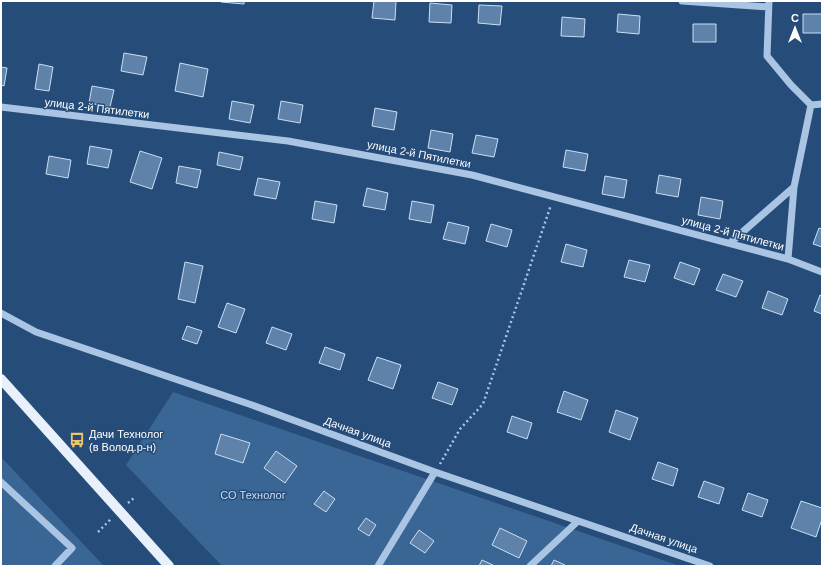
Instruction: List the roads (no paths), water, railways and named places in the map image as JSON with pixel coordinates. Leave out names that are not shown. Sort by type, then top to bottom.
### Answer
[{"type":"main road","points":[[1,379],[170,566]]},
{"type":"street","points":[[682,1],[769,4],[767,56],[791,85],[811,105]]},
{"type":"street","points":[[811,105],[822,104]]},
{"type":"street","points":[[788,259],[794,187],[811,105]]},
{"type":"street","name":"улица 2-й Пятилетки","points":[[1,107],[288,141],[472,175],[788,259],[822,272]]},
{"type":"street","points":[[730,243],[794,187]]},
{"type":"street","name":"Дачная улица","points":[[1,313],[36,332],[252,405],[436,472],[710,566]]},
{"type":"street","points":[[378,566],[436,472]]},
{"type":"street","points":[[1,482],[72,548],[55,566]]},
{"type":"street","points":[[530,566],[578,520]]},
{"type":"place","name":"Дачи Технолог (в Волод.р-н)","points":[[77,440]]},
{"type":"park label","name":"СО Технолог","points":[[253,495]]}]
